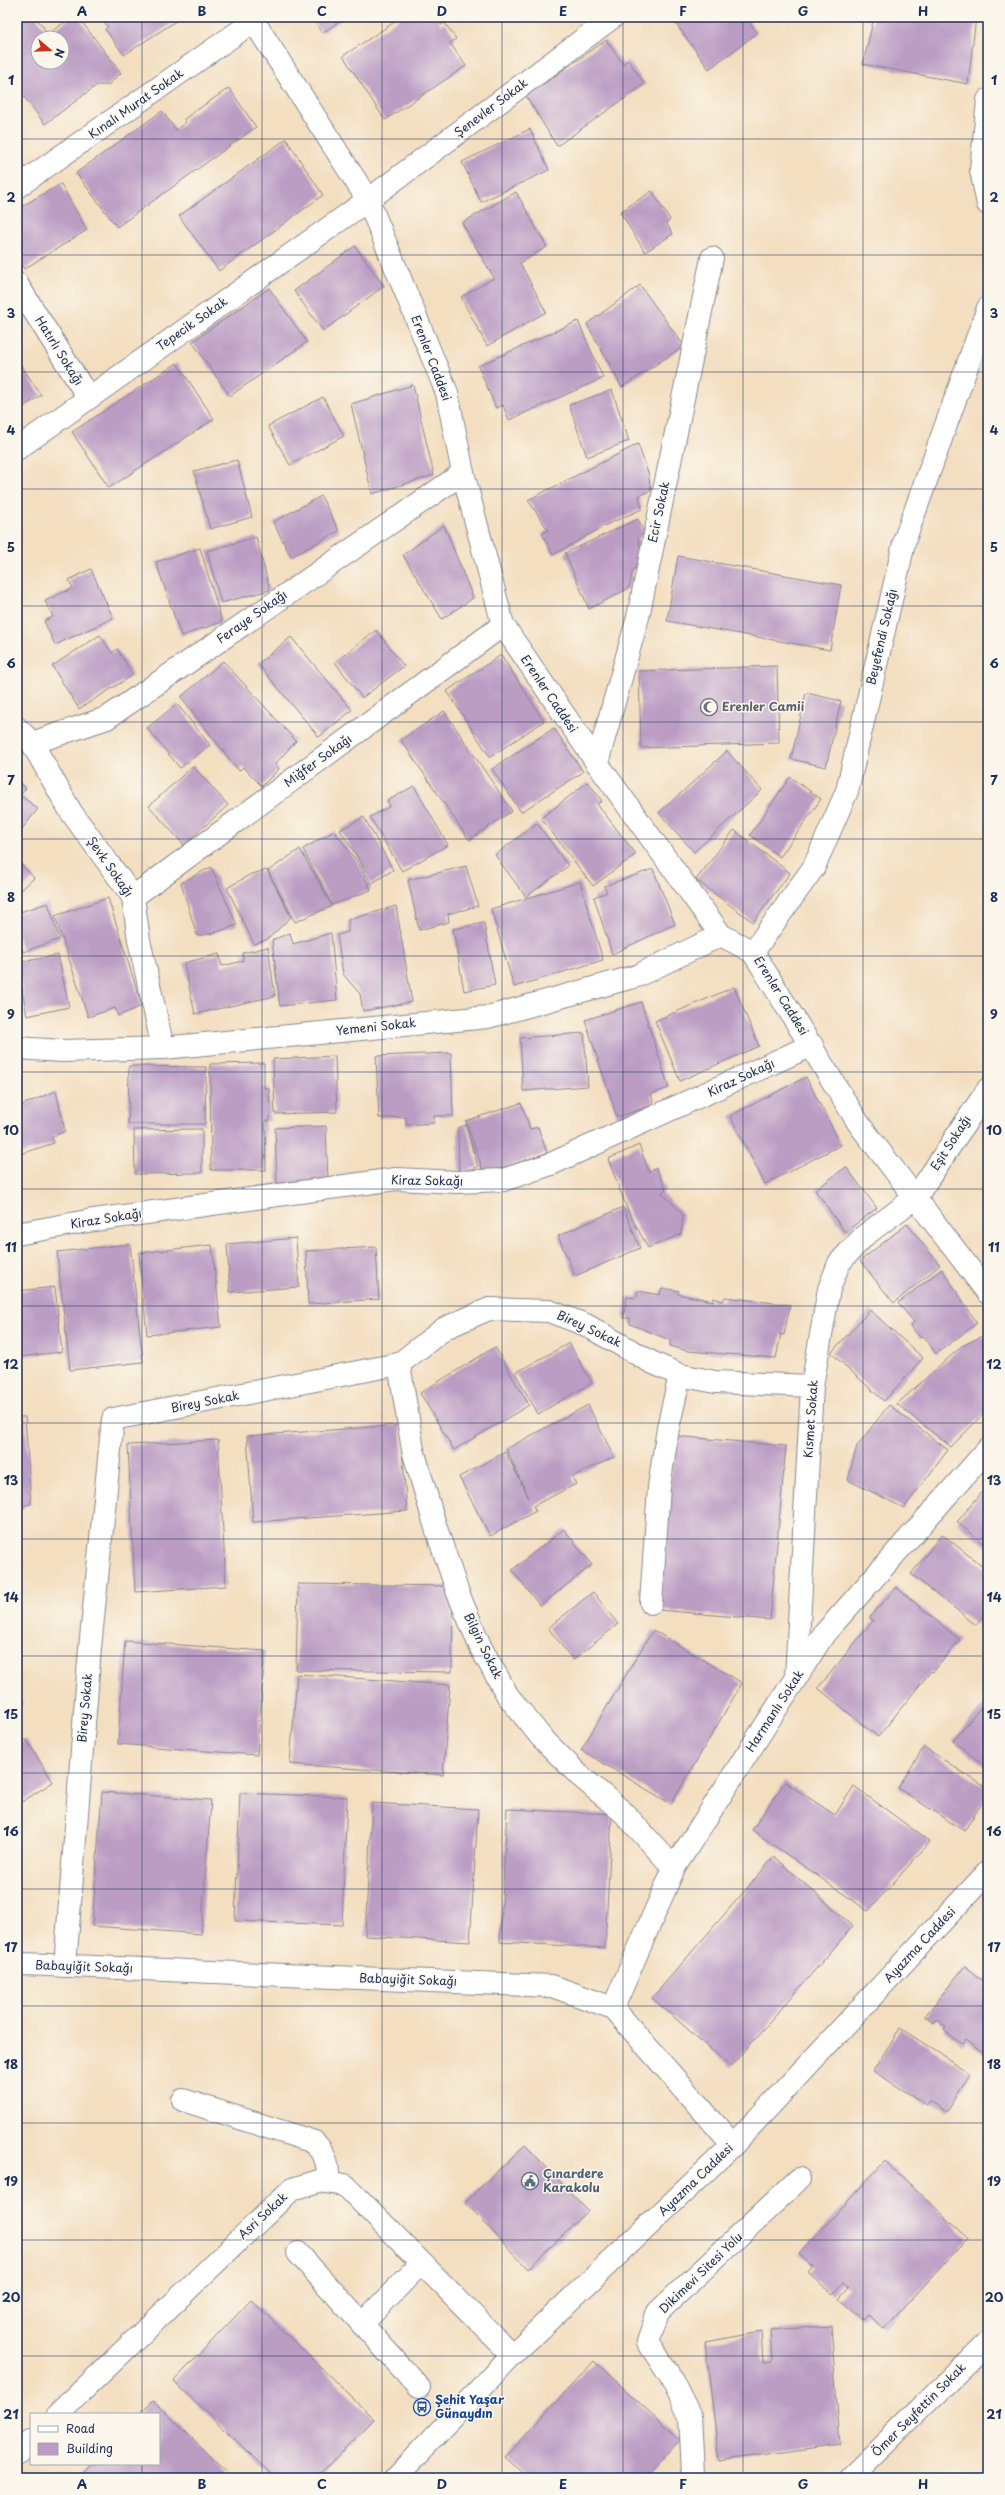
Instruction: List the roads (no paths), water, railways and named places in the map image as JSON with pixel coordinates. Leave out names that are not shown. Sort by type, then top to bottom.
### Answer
[{"type":"street","name":"Şenevler Sokak","points":[[368,200],[614,17]]},
{"type":"street","name":"Erenler Caddesi","points":[[253,19],[368,200],[447,393],[463,473],[503,625],[597,763],[721,936],[753,952],[812,1045],[859,1124],[988,1293]]},
{"type":"street","name":"Kınalı Murat Sokak","points":[[17,187],[253,19]]},
{"type":"street","points":[[988,100],[984,170],[988,204]]},
{"type":"street","name":"Tepecik Sokak","points":[[17,448],[368,200]]},
{"type":"street","name":"Ecir Sokak","points":[[597,763],[638,617],[712,258]]},
{"type":"street","name":"Hatırlı Sokağı","points":[[17,284],[88,397]]},
{"type":"street","name":"Beyefendi Sokağı","points":[[753,952],[814,867],[847,791],[904,539],[988,308]]},
{"type":"street","name":"Feraye Sokağı","points":[[32,743],[107,718],[463,473]]},
{"type":"street","name":"Miğfer Sokağı","points":[[133,897],[503,625]]},
{"type":"street","name":"Şevk Sokağı","points":[[17,728],[32,743],[71,812],[133,897],[139,940],[163,1048]]},
{"type":"street","name":"Yemeni Sokak","points":[[17,1048],[62,1051],[163,1048],[488,1016],[637,976],[721,936]]},
{"type":"street","name":"Kiraz Sokağı","points":[[17,1234],[88,1221],[396,1179],[457,1182],[503,1180],[551,1164],[812,1045]]},
{"type":"street","name":"Eşit Sokağı","points":[[916,1197],[988,1089]]},
{"type":"street","name":"Kısmet Sokak","points":[[796,1680],[812,1386],[829,1289],[839,1263],[864,1236],[916,1197]]},
{"type":"street","name":"Birey Sokak","points":[[65,1966],[90,1648],[113,1419],[399,1364],[445,1328],[489,1309],[549,1311],[586,1326],[651,1362],[680,1375],[715,1382],[812,1386]]},
{"type":"street","name":"Bilgin Sokak","points":[[399,1364],[413,1450],[435,1525],[458,1593],[481,1648],[508,1696],[541,1737],[579,1775],[624,1813],[674,1868]]},
{"type":"street","points":[[651,1603],[659,1487],[668,1428],[680,1375]]},
{"type":"street","name":"Harmanlı Sokak","points":[[613,2008],[674,1868],[693,1835],[796,1680],[824,1634],[988,1449]]},
{"type":"street","name":"Ayazma Caddesi","points":[[396,2478],[512,2355],[733,2145],[988,1872]]},
{"type":"street","name":"Babayiğit Sokağı","points":[[19,1963],[552,1986],[613,2008],[733,2145]]},
{"type":"street","points":[[183,2100],[314,2142],[325,2155],[329,2168],[328,2182]]},
{"type":"street","name":"Dikimevi Sitesi Yolu","points":[[694,2476],[690,2416],[670,2376],[648,2342],[658,2312],[799,2179]]},
{"type":"street","name":"Asri Sokak","points":[[59,2413],[292,2189],[318,2181],[345,2185],[512,2355]]},
{"type":"street","points":[[298,2253],[419,2387]]},
{"type":"street","points":[[362,2324],[421,2263]]},
{"type":"street","name":"Ömer Seyfettin Sokak","points":[[850,2478],[988,2342]]},
{"type":"place","name":"Erenler Camii","points":[[709,707]]},
{"type":"place","name":"Çınardere Karakolu","points":[[530,2181]]},
{"type":"place","name":"Şehit Yaşar Günaydın","points":[[422,2407]]}]
